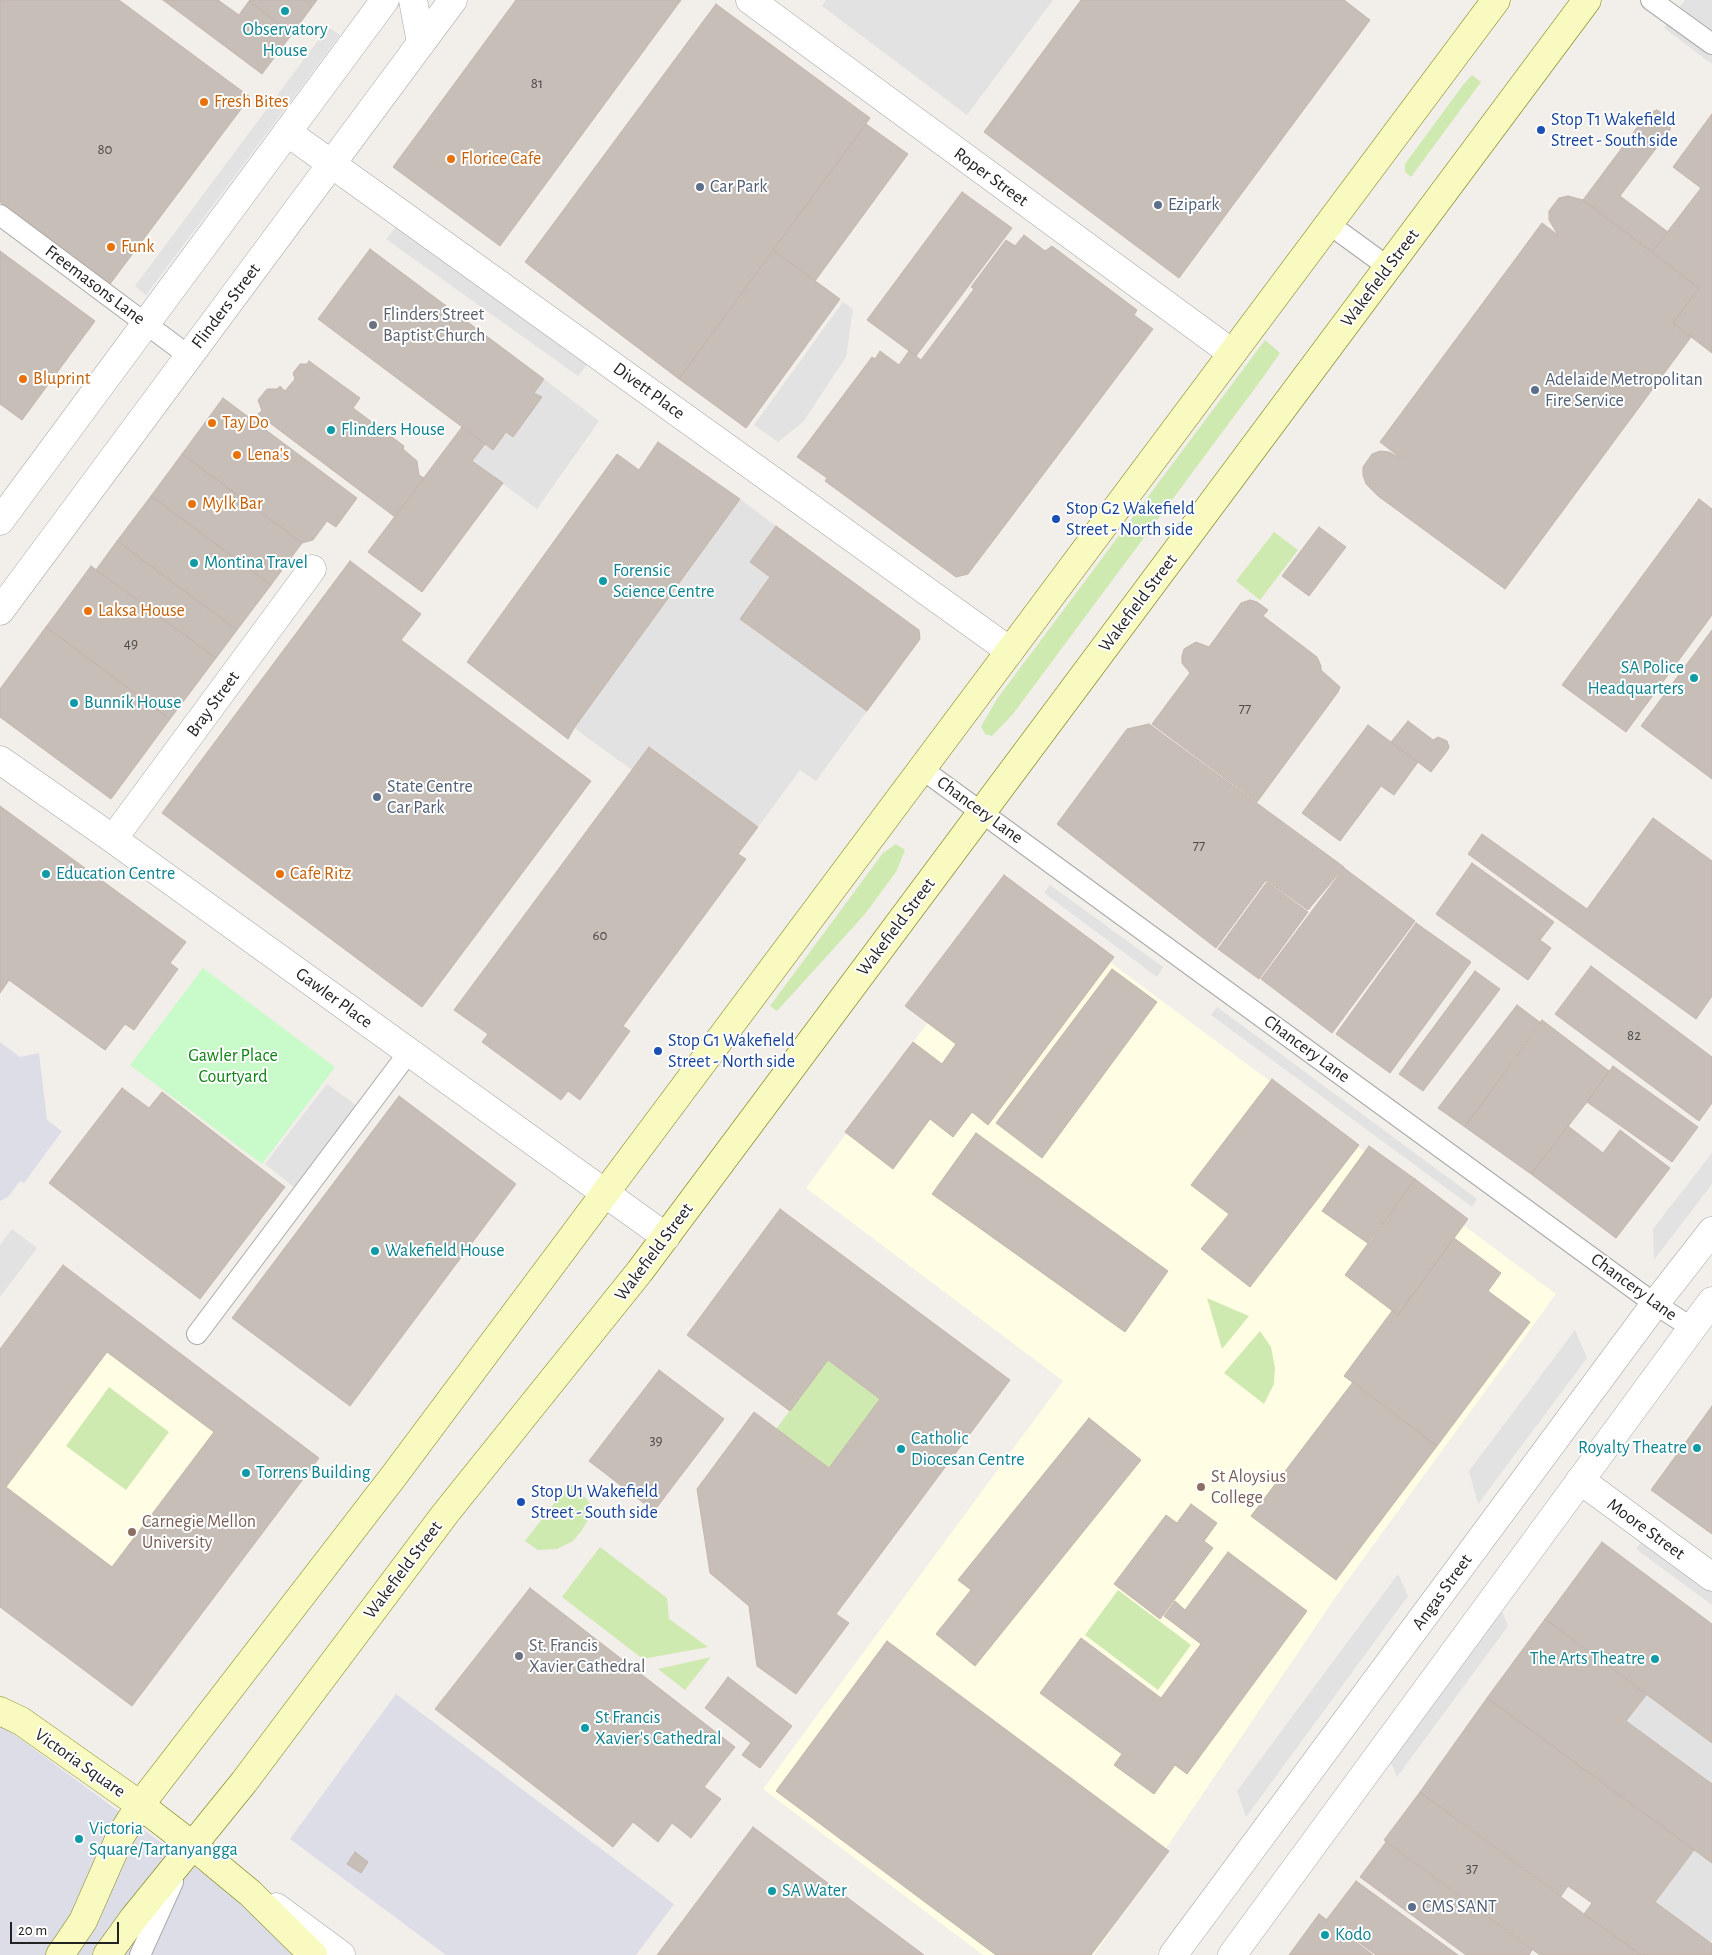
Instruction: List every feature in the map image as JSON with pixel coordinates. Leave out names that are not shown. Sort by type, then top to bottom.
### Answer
[{"type":"main road","points":[[140,1805],[387,1485],[1496,0]]},
{"type":"main road","name":"Wakefield Street","points":[[192,1845],[244,1782],[446,1514],[666,1237],[1587,0]]},
{"type":"main road","name":"Victoria Square","points":[[7,1713],[140,1805],[192,1845],[250,1893],[313,1955]]},
{"type":"main road","name":"Victoria Square","points":[[60,1955],[83,1921],[120,1837],[140,1805]]},
{"type":"main road","points":[[106,1955],[192,1845]]},
{"type":"street","points":[[0,521],[384,0]]},
{"type":"street","points":[[414,0],[421,43]]},
{"type":"street","name":"Flinders Street","points":[[0,611],[453,0]]},
{"type":"street","name":"Roper Street","points":[[750,0],[1232,353]]},
{"type":"street","name":"Divett Place","points":[[287,132],[1010,651]]},
{"type":"street","name":"Bray Street","points":[[113,839],[312,569]]},
{"type":"street","name":"Gawler Place","points":[[0,760],[113,839],[666,1237]]},
{"type":"street","name":"Angas Street","points":[[1173,1955],[1712,1230]]},
{"type":"street","points":[[1232,1955],[1712,1301]]},
{"type":"street","name":"Moore Street","points":[[1580,1480],[1712,1577]]},
{"type":"street","name":"Victoria Square","points":[[192,1845],[342,1955]]},
{"type":"lane","points":[[1651,0],[1712,44]]},
{"type":"lane","name":"Freemasons Lane","points":[[0,214],[190,356]]},
{"type":"lane","points":[[1329,224],[1388,267]]},
{"type":"lane","name":"Chancery Lane","points":[[922,769],[1656,1304],[1692,1328]]},
{"type":"lane","points":[[197,1334],[410,1052]]},
{"type":"lane","points":[[140,1955],[154,1920],[192,1845]]},
{"type":"shaded area","points":[[826,0],[1053,0],[967,115],[822,6]]},
{"type":"shaded area","points":[[1685,0],[1712,0],[1712,64],[1664,28]]},
{"type":"shaded area","points":[[328,27],[340,35],[146,295],[135,286]]},
{"type":"shaded area","points":[[396,227],[587,365],[578,376],[386,239]]},
{"type":"shaded area","points":[[843,302],[853,309],[846,357],[803,422],[778,442],[754,425]]},
{"type":"shaded area","points":[[544,379],[599,421],[537,509],[472,461],[485,444],[493,450],[506,432],[541,397],[534,393]]},
{"type":"shaded area","points":[[740,499],[776,526],[750,562],[770,577],[740,619],[867,711],[816,781],[800,770],[758,827],[650,747],[632,770],[574,728]]},
{"type":"shaded area","points":[[1050,885],[1163,967],[1157,977],[1044,893]]},
{"type":"shaded area","name":"St Aloysius College","points":[[1021,896],[1556,1294],[1339,1592],[1094,1955],[983,1955],[763,1789],[1063,1381],[806,1188]]},
{"type":"shaded area","points":[[1217,1007],[1477,1199],[1472,1207],[1211,1015]]},
{"type":"shaded area","points":[[0,1042],[20,1057],[39,1053],[47,1120],[62,1131],[24,1183],[20,1181],[8,1197],[0,1201]]},
{"type":"shaded area","points":[[327,1084],[356,1105],[294,1187],[265,1164]]},
{"type":"shaded area","points":[[1712,1153],[1712,1184],[1654,1260],[1653,1229]]},
{"type":"shaded area","points":[[12,1229],[37,1248],[0,1297],[0,1245]]},
{"type":"shaded area","name":"Carnegie Mellon University","points":[[63,1265],[319,1458],[132,1706],[0,1607],[0,1349]]},
{"type":"shaded area","points":[[1575,1330],[1587,1358],[1478,1504],[1469,1471]]},
{"type":"shaded area","points":[[1643,1540],[1712,1590],[1712,1605],[1636,1549]]},
{"type":"shaded area","points":[[1398,1574],[1408,1596],[1246,1817],[1237,1791]]},
{"type":"shaded area","points":[[1497,1599],[1508,1626],[1397,1777],[1386,1751]]},
{"type":"shaded area","points":[[396,1694],[674,1904],[636,1955],[446,1955],[290,1839]]},
{"type":"shaded area","points":[[1647,1694],[1712,1743],[1712,1784],[1626,1721]]},
{"type":"shaded area","name":"Victoria Square/Tartanyangga","points":[[0,1724],[314,1955],[0,1955]]},
{"type":"shaded area","points":[[1694,1850],[1712,1863],[1712,1940],[1710,1943],[1655,1902]]},
{"type":"green space","points":[[1472,75],[1481,82],[1411,177],[1405,172],[1405,164]]},
{"type":"green space","points":[[1265,340],[1280,353],[1264,376],[1013,714],[992,736],[985,734],[981,727],[997,699]]},
{"type":"green space","points":[[1274,532],[1298,550],[1260,600],[1236,581]]},
{"type":"green space","points":[[896,844],[905,850],[896,872],[865,914],[777,1011],[770,1006],[883,853]]},
{"type":"green space","name":"Gawler Place Courtyard","points":[[203,968],[335,1067],[262,1164],[130,1065]]},
{"type":"green space","points":[[1207,1298],[1249,1316],[1222,1349]]},
{"type":"green space","points":[[1260,1331],[1271,1347],[1275,1368],[1274,1384],[1264,1404],[1224,1373]]},
{"type":"green space","points":[[828,1360],[880,1399],[829,1468],[776,1429]]},
{"type":"green space","points":[[109,1387],[169,1432],[126,1490],[66,1446]]},
{"type":"green space","points":[[569,1484],[589,1502],[590,1516],[573,1541],[557,1549],[538,1550],[525,1541]]},
{"type":"green space","points":[[600,1547],[667,1598],[669,1619],[708,1647],[643,1659],[562,1597]]},
{"type":"green space","points":[[1118,1590],[1191,1645],[1158,1690],[1085,1635]]},
{"type":"green space","points":[[711,1657],[685,1690],[658,1669]]},
{"type":"building","points":[[0,0],[119,0],[250,97],[110,284],[0,202]]},
{"type":"building","points":[[163,0],[218,0],[239,15],[249,1],[292,34],[262,74]]},
{"type":"building","name":"Observatory House","points":[[250,0],[317,0],[292,34]]},
{"type":"building","points":[[516,0],[681,0],[500,246],[393,167]]},
{"type":"building","name":"Ezipark","points":[[1081,0],[1344,0],[1370,20],[1179,278],[984,132]]},
{"type":"building","name":"Car Park","points":[[716,4],[870,118],[679,379],[525,262]]},
{"type":"building","points":[[1657,110],[1671,121],[1670,130],[1620,196],[1668,232],[1652,252],[1583,200],[1648,113]]},
{"type":"building","points":[[1712,114],[1712,353],[1673,323],[1699,288],[1652,252],[1701,188],[1673,167]]},
{"type":"building","points":[[866,124],[908,154],[815,281],[773,250]]},
{"type":"building","points":[[962,192],[1012,228],[916,356],[867,320]]},
{"type":"building","name":"Adelaide Metropolitan Fire Service","points":[[1568,196],[1583,200],[1699,288],[1673,323],[1691,337],[1505,589],[1378,496],[1366,484],[1363,467],[1372,454],[1380,451],[1389,452],[1402,459],[1380,442],[1542,223],[1558,235],[1549,220],[1549,211],[1559,198]]},
{"type":"building","points":[[1024,235],[1045,251],[1052,246],[1137,310],[1134,315],[1153,329],[968,574],[956,577],[825,481],[827,478],[797,457],[872,357],[875,359],[880,351],[899,365],[909,351],[921,360],[974,289],[971,287],[1006,240],[1015,246]]},
{"type":"building","points":[[370,249],[544,379],[534,393],[542,397],[513,437],[506,432],[493,450],[318,319]]},
{"type":"building","points":[[773,250],[840,299],[746,428],[679,379]]},
{"type":"building","points":[[0,251],[95,321],[22,420],[0,404]]},
{"type":"building","name":"Flinders House","points":[[309,361],[360,398],[353,408],[404,446],[403,449],[417,461],[419,475],[424,478],[395,517],[258,414],[262,411],[258,400],[267,389],[277,389],[280,386],[285,391],[295,379],[293,373],[300,364],[307,364]]},
{"type":"building","points":[[223,398],[357,498],[336,527],[327,521],[313,540],[302,543],[182,454]]},
{"type":"building","points":[[462,427],[485,444],[472,461],[503,483],[422,592],[368,552]]},
{"type":"building","name":"Forensic Science Centre","points":[[658,442],[740,499],[574,728],[568,739],[467,662],[617,454],[639,470]]},
{"type":"building","points":[[182,454],[302,543],[271,585],[151,496]]},
{"type":"building","name":"Montina Travel","points":[[151,496],[271,585],[237,630],[117,541]]},
{"type":"building","points":[[1699,499],[1712,509],[1712,615],[1626,732],[1562,685]]},
{"type":"building","points":[[776,526],[919,630],[920,639],[867,711],[740,619],[770,577],[750,562]]},
{"type":"building","points":[[1319,527],[1346,547],[1309,596],[1282,576]]},
{"type":"building","points":[[117,541],[237,630],[216,658],[96,570]]},
{"type":"building","name":"State Centre Car Park","points":[[350,561],[421,614],[401,640],[591,781],[422,1007],[162,813]]},
{"type":"building","points":[[91,566],[216,658],[170,719],[46,627]]},
{"type":"building","points":[[1250,600],[1257,602],[1268,610],[1263,616],[1317,657],[1321,670],[1340,687],[1257,802],[1152,724],[1190,673],[1182,663],[1184,649],[1196,642],[1209,647],[1241,603]]},
{"type":"building","name":"Bunnik House","points":[[46,627],[170,719],[111,799],[0,717],[0,689]]},
{"type":"building","name":"SA Police Headquarters","points":[[1712,630],[1712,779],[1641,726]]},
{"type":"building","points":[[1408,721],[1433,740],[1438,737],[1447,741],[1449,747],[1447,751],[1431,772],[1391,742]]},
{"type":"building","points":[[1149,724],[1344,867],[1308,910],[1266,880],[1216,948],[1057,824],[1127,729]]},
{"type":"building","points":[[1368,725],[1418,762],[1394,795],[1381,786],[1340,841],[1302,813]]},
{"type":"building","points":[[649,747],[758,827],[738,854],[746,859],[623,1026],[630,1031],[580,1100],[568,1091],[561,1100],[482,1042],[488,1034],[454,1010]]},
{"type":"building","name":"Education Centre","points":[[0,806],[186,942],[170,963],[178,969],[134,1030],[125,1024],[105,1050],[9,980],[0,993]]},
{"type":"building","points":[[1653,818],[1712,861],[1712,996],[1696,1019],[1468,854],[1482,834],[1587,909]]},
{"type":"building","points":[[1472,863],[1554,922],[1540,940],[1551,948],[1528,980],[1436,914]]},
{"type":"building","points":[[1344,868],[1415,921],[1332,1033],[1261,979]]},
{"type":"building","points":[[1004,875],[1114,957],[988,1125],[972,1112],[953,1137],[930,1119],[893,1169],[845,1132],[913,1042],[942,1064],[956,1044],[905,1006]]},
{"type":"building","points":[[1267,882],[1308,912],[1259,979],[1218,949]]},
{"type":"building","points":[[1416,923],[1471,962],[1390,1073],[1336,1034]]},
{"type":"building","points":[[1591,966],[1712,1057],[1712,1103],[1699,1121],[1555,1014]]},
{"type":"building","points":[[1112,969],[1157,1002],[1042,1158],[996,1123]]},
{"type":"building","points":[[1475,971],[1500,989],[1423,1091],[1399,1074]]},
{"type":"building","points":[[1517,1005],[1541,1023],[1465,1127],[1438,1108]]},
{"type":"building","points":[[1542,1020],[1609,1071],[1531,1174],[1465,1127]]},
{"type":"building","points":[[1613,1066],[1698,1127],[1672,1162],[1587,1102]]},
{"type":"building","points":[[1272,1079],[1359,1145],[1250,1287],[1201,1249],[1229,1214],[1191,1185]]},
{"type":"building","points":[[122,1088],[149,1108],[162,1092],[285,1187],[200,1299],[49,1183]]},
{"type":"building","name":"Wakefield House","points":[[399,1096],[516,1184],[350,1406],[232,1318]]},
{"type":"building","points":[[1568,1126],[1603,1153],[1620,1130],[1670,1168],[1616,1238],[1531,1174]]},
{"type":"building","points":[[976,1133],[1168,1271],[1125,1332],[932,1194]]},
{"type":"building","points":[[1369,1146],[1415,1179],[1369,1244],[1322,1211]]},
{"type":"building","points":[[1415,1179],[1468,1219],[1398,1315],[1345,1275]]},
{"type":"building","name":"Catholic Diocesan Centre","points":[[780,1209],[1010,1380],[836,1614],[849,1623],[796,1694],[757,1666],[749,1606],[710,1573],[697,1489],[754,1412],[829,1468],[880,1399],[828,1360],[790,1411],[687,1335]]},
{"type":"building","points":[[1454,1238],[1501,1273],[1488,1291],[1530,1322],[1437,1446],[1344,1376],[1392,1311],[1398,1315]]},
{"type":"building","name":"Carnegie Mellon University","points":[[63,1265],[319,1458],[132,1706],[0,1607],[0,1349]],"holes":[[[107,1352],[214,1432],[112,1567],[6,1487]]]},
{"type":"building","points":[[659,1370],[724,1419],[654,1511],[589,1461]]},
{"type":"building","points":[[1353,1382],[1437,1446],[1336,1580],[1251,1516]]},
{"type":"building","name":"Royalty Theatre","points":[[1712,1406],[1712,1534],[1651,1490]]},
{"type":"building","points":[[1089,1418],[1141,1460],[975,1666],[936,1634],[971,1590],[958,1580]]},
{"type":"building","points":[[1191,1504],[1217,1523],[1204,1541],[1213,1548],[1160,1619],[1114,1584],[1166,1515],[1177,1523]]},
{"type":"building","name":"The Arts Theatre","points":[[1602,1542],[1712,1624],[1712,1743],[1545,1619]]},
{"type":"building","points":[[1228,1552],[1307,1611],[1187,1774],[1175,1765],[1154,1794],[1114,1765],[1122,1754],[1040,1693],[1081,1638],[1161,1698],[1201,1644],[1164,1616],[1175,1601],[1185,1610]]},
{"type":"building","name":"St Francis Xavier's Cathedral","points":[[530,1588],[735,1747],[704,1787],[721,1799],[691,1838],[672,1823],[658,1842],[633,1822],[613,1847],[435,1709]]},
{"type":"building","points":[[1545,1619],[1647,1694],[1626,1721],[1712,1784],[1712,1863],[1487,1698]]},
{"type":"building","points":[[887,1641],[1169,1851],[1091,1955],[996,1955],[776,1791]]},
{"type":"building","points":[[728,1677],[792,1726],[760,1768],[742,1755],[751,1743],[705,1708]]},
{"type":"building","points":[[1487,1698],[1694,1850],[1655,1902],[1712,1944],[1712,1955],[1641,1955],[1584,1914],[1592,1903],[1568,1886],[1561,1896],[1420,1792]]},
{"type":"building","points":[[1420,1792],[1641,1955],[1540,1955],[1384,1840]]},
{"type":"building","name":"SA Water","points":[[753,1827],[924,1955],[657,1955]]},
{"type":"building","points":[[1386,1842],[1532,1950],[1529,1955],[1466,1955],[1360,1877]]},
{"type":"building","points":[[355,1852],[368,1862],[361,1873],[347,1864]]},
{"type":"building","points":[[1356,1881],[1458,1955],[1376,1955],[1327,1919]]},
{"type":"building","name":"Kodo","points":[[1319,1914],[1373,1955],[1289,1955]]},
{"type":"place","name":"Observatory House","points":[[285,11]]},
{"type":"place","name":"Fresh Bites","points":[[204,102]]},
{"type":"place","name":"Stop T1 Wakefield Street - South side","points":[[1541,130]]},
{"type":"place","name":"Florice Cafe","points":[[451,159]]},
{"type":"place","name":"Car Park","points":[[700,187]]},
{"type":"place","name":"Ezipark","points":[[1158,205]]},
{"type":"place","name":"Funk","points":[[111,247]]},
{"type":"place","name":"Flinders Street Baptist Church","points":[[373,325]]},
{"type":"place","name":"Bluprint","points":[[23,379]]},
{"type":"place","name":"Adelaide Metropolitan Fire Service","points":[[1535,390]]},
{"type":"place","name":"Tay Do","points":[[212,423]]},
{"type":"place","name":"Flinders House","points":[[331,430]]},
{"type":"place","name":"Lena's","points":[[237,455]]},
{"type":"place","name":"Mylk Bar","points":[[192,504]]},
{"type":"place","name":"Stop G2 Wakefield Street - North side","points":[[1056,519]]},
{"type":"place","name":"Montina Travel","points":[[194,563]]},
{"type":"place","name":"Forensic Science Centre","points":[[603,581]]},
{"type":"place","name":"Laksa House","points":[[88,611]]},
{"type":"place","name":"SA Police Headquarters","points":[[1694,678]]},
{"type":"place","name":"Bunnik House","points":[[74,703]]},
{"type":"place","name":"State Centre Car Park","points":[[377,797]]},
{"type":"place","name":"Education Centre","points":[[46,874]]},
{"type":"place","name":"Cafe Ritz","points":[[280,874]]},
{"type":"place","name":"Stop G1 Wakefield Street - North side","points":[[658,1051]]},
{"type":"place","name":"Wakefield House","points":[[375,1251]]},
{"type":"place","name":"Royalty Theatre","points":[[1697,1448]]},
{"type":"place","name":"Catholic Diocesan Centre","points":[[901,1449]]},
{"type":"place","name":"Torrens Building","points":[[246,1473]]},
{"type":"place","name":"St Aloysius College","points":[[1201,1487]]},
{"type":"place","name":"Stop U1 Wakefield Street - South side","points":[[521,1502]]},
{"type":"place","name":"Carnegie Mellon University","points":[[132,1532]]},
{"type":"place","name":"St. Francis Xavier Cathedral","points":[[519,1656]]},
{"type":"place","name":"The Arts Theatre","points":[[1655,1659]]},
{"type":"place","name":"St Francis Xavier's Cathedral","points":[[585,1728]]},
{"type":"place","name":"Victoria Square/Tartanyangga","points":[[79,1839]]},
{"type":"place","name":"SA Water","points":[[772,1891]]},
{"type":"place","name":"CMS SANT","points":[[1412,1907]]},
{"type":"place","name":"Kodo","points":[[1325,1935]]}]
